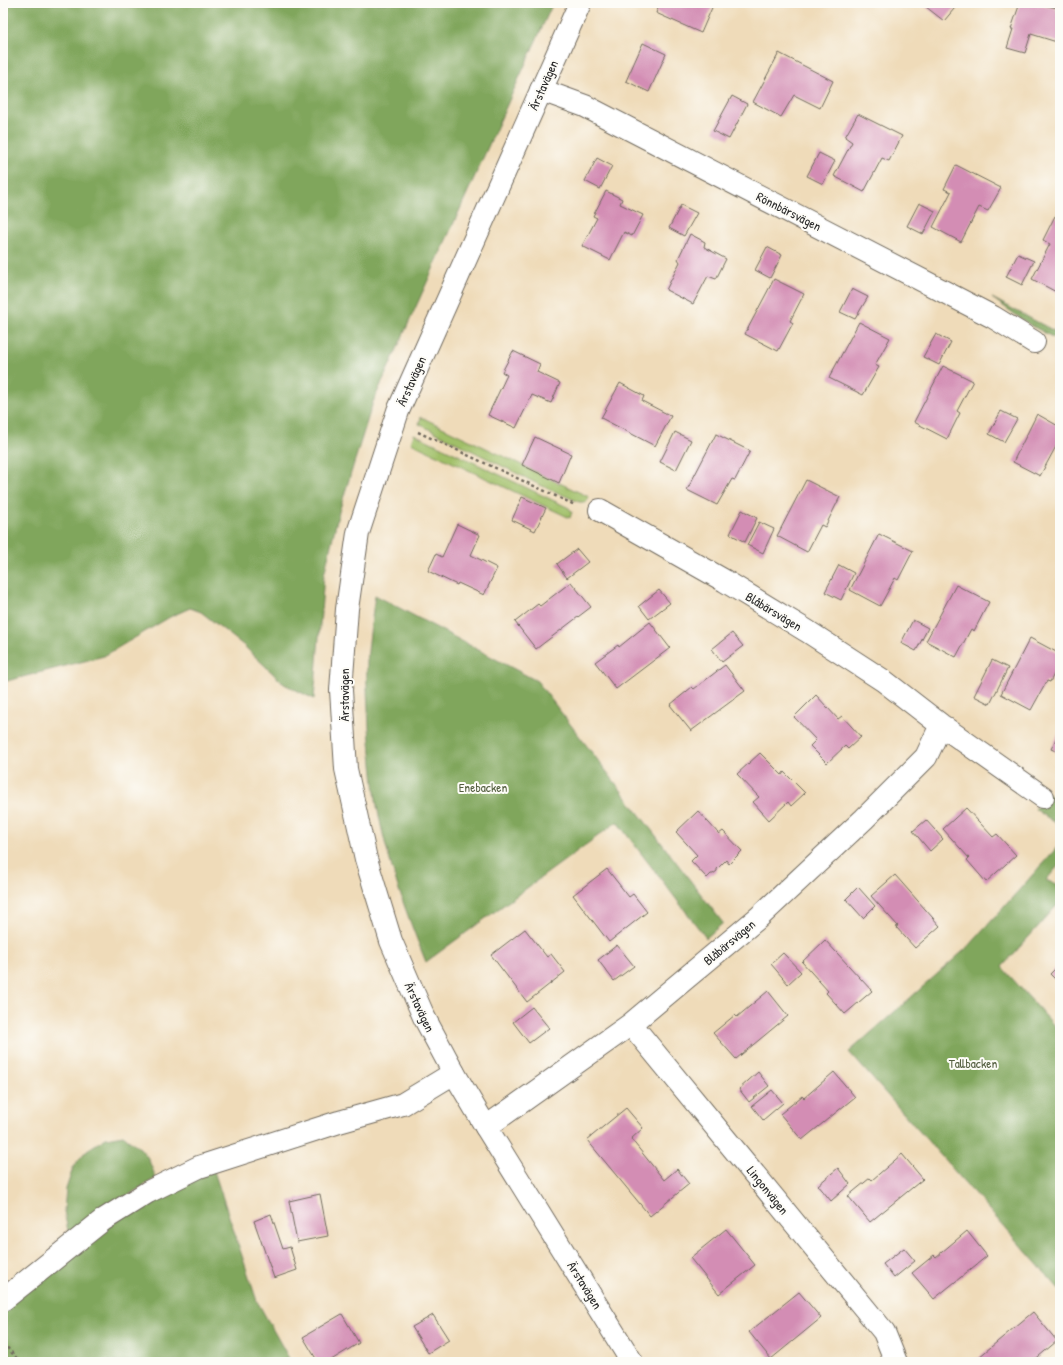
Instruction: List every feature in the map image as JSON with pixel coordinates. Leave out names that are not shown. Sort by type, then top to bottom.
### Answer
[{"type":"street","name":"Ärstavägen","points":[[580,3],[394,421],[358,533],[347,609],[342,690],[346,769],[366,859],[391,941],[424,1017],[454,1073],[632,1362]]},
{"type":"street","name":"Rönnbärsvägen","points":[[541,90],[585,106],[994,317],[1034,342]]},
{"type":"street","name":"Blåbärsvägen","points":[[600,510],[726,581],[807,631],[884,681],[941,725],[1043,797]]},
{"type":"street","name":"Blåbärsvägen","points":[[486,1127],[631,1024],[758,918],[864,819],[926,757],[941,725]]},
{"type":"street","name":"Lingonvägen","points":[[631,1024],[884,1332],[896,1362]]},
{"type":"street","points":[[3,1300],[104,1220],[148,1192],[199,1167],[340,1122],[403,1104],[454,1073]]},
{"type":"path","points":[[394,421],[572,504]]},
{"type":"path","points":[[3,1344],[20,1362]]},
{"type":"green space","points":[[3,3],[553,3],[373,402],[338,515],[324,575],[314,699],[284,684],[243,645],[201,612],[190,608],[170,617],[104,656],[3,682]]},
{"type":"green space","points":[[992,298],[1060,334],[1060,342],[1030,325]]},
{"type":"green space","points":[[421,417],[589,497],[586,502],[579,502],[538,484],[419,424]]},
{"type":"green space","points":[[414,434],[569,508],[572,512],[570,518],[411,443]]},
{"type":"green space","name":"Enebacken","points":[[375,595],[537,681],[723,923],[706,938],[617,822],[426,962],[391,866],[377,806],[372,767],[367,678],[367,661]]},
{"type":"green space","points":[[1048,794],[1060,803],[1060,826],[1035,809]]},
{"type":"green space","name":"Tallbacken","points":[[1060,844],[1060,864],[1046,880],[1057,885],[1060,883],[1060,902],[1002,967],[1060,1032],[1060,1290],[849,1052],[970,945]]},
{"type":"green space","points":[[123,1135],[141,1149],[148,1158],[156,1178],[74,1229],[68,1231],[64,1211],[66,1189],[74,1165],[87,1150],[106,1138]]},
{"type":"green space","points":[[213,1168],[257,1301],[291,1362],[3,1362],[3,1306],[124,1215]]},
{"type":"building","points":[[660,3],[714,3],[701,33],[656,13]]},
{"type":"building","points":[[921,3],[959,3],[944,21]]},
{"type":"building","points":[[1020,3],[1039,4],[1057,8],[1056,11],[1060,12],[1060,43],[1031,34],[1025,53],[1007,48],[1013,29],[1011,29]]},
{"type":"building","points":[[643,43],[666,54],[649,92],[626,81]]},
{"type":"building","points":[[779,53],[833,81],[820,108],[794,95],[781,117],[753,102]]},
{"type":"building","points":[[732,96],[747,104],[729,139],[713,131]]},
{"type":"building","points":[[858,114],[902,136],[889,161],[882,158],[864,192],[834,176],[852,142],[845,137]]},
{"type":"building","points":[[819,153],[835,161],[823,184],[807,176]]},
{"type":"building","points":[[597,158],[612,166],[600,189],[585,181]]},
{"type":"building","points":[[956,165],[1001,188],[988,211],[979,207],[961,242],[933,227],[951,192],[944,189]]},
{"type":"building","points":[[606,191],[622,199],[620,204],[643,215],[632,236],[624,232],[610,260],[582,246],[597,218],[593,216]]},
{"type":"building","points":[[919,203],[935,211],[923,234],[907,226]]},
{"type":"building","points":[[681,205],[697,213],[684,236],[669,228]]},
{"type":"building","points":[[1055,216],[1060,219],[1060,294],[1032,279],[1050,244],[1043,240]]},
{"type":"building","points":[[690,234],[705,242],[704,247],[726,259],[716,279],[708,276],[693,304],[666,290],[680,262],[678,259]]},
{"type":"building","points":[[767,247],[782,255],[770,278],[755,270]]},
{"type":"building","points":[[1018,254],[1034,261],[1022,285],[1006,277]]},
{"type":"building","points":[[774,279],[804,294],[790,321],[793,323],[778,351],[745,334]]},
{"type":"building","points":[[852,289],[868,297],[855,319],[840,312]]},
{"type":"building","points":[[859,322],[890,338],[875,365],[879,367],[863,395],[829,378]]},
{"type":"building","points":[[936,334],[951,342],[939,365],[923,357]]},
{"type":"building","points":[[513,351],[540,364],[537,372],[560,383],[551,403],[532,395],[516,428],[488,415],[507,375],[502,372]]},
{"type":"building","points":[[943,366],[973,381],[957,411],[960,413],[947,439],[914,422]]},
{"type":"building","points":[[620,383],[644,396],[642,401],[671,416],[655,446],[601,418]]},
{"type":"building","points":[[1001,411],[1017,419],[1004,442],[989,434]]},
{"type":"building","points":[[1037,414],[1060,427],[1060,439],[1040,476],[1013,462]]},
{"type":"building","points":[[675,432],[691,440],[676,470],[660,462]]},
{"type":"building","points":[[716,434],[750,451],[735,480],[732,479],[717,505],[687,490]]},
{"type":"building","points":[[535,437],[571,454],[559,483],[522,465]]},
{"type":"building","points":[[806,480],[840,497],[825,527],[821,525],[807,552],[777,536]]},
{"type":"building","points":[[522,497],[546,508],[535,531],[512,520]]},
{"type":"building","points":[[742,510],[757,518],[745,542],[730,534]]},
{"type":"building","points":[[759,522],[774,529],[763,553],[747,545]]},
{"type":"building","points":[[457,524],[480,535],[471,555],[497,568],[484,595],[458,583],[457,585],[428,571],[436,554],[442,557]]},
{"type":"building","points":[[879,534],[913,551],[898,580],[895,578],[880,606],[850,590]]},
{"type":"building","points":[[577,549],[588,562],[567,578],[557,564]]},
{"type":"building","points":[[839,565],[854,573],[841,600],[825,592]]},
{"type":"building","points":[[571,582],[591,607],[536,649],[515,622],[538,604],[540,606]]},
{"type":"building","points":[[956,585],[989,602],[974,631],[971,629],[956,657],[926,641]]},
{"type":"building","points":[[659,590],[670,603],[649,619],[639,606]]},
{"type":"building","points":[[913,620],[928,628],[916,651],[901,643]]},
{"type":"building","points":[[650,622],[670,648],[616,689],[595,662],[618,645],[619,647]]},
{"type":"building","points":[[732,633],[743,646],[722,662],[712,649]]},
{"type":"building","points":[[1030,638],[1060,654],[1060,662],[1050,682],[1047,681],[1031,710],[1001,694]]},
{"type":"building","points":[[992,660],[1008,668],[990,704],[974,696]]},
{"type":"building","points":[[725,665],[745,691],[691,731],[670,705],[692,687],[694,689]]},
{"type":"building","points":[[816,695],[838,719],[842,716],[861,737],[848,749],[845,746],[827,763],[810,746],[816,740],[794,717]]},
{"type":"building","points":[[1060,731],[1060,753],[1051,749]]},
{"type":"building","points":[[760,753],[782,775],[784,772],[805,793],[791,806],[788,802],[769,820],[753,802],[759,797],[737,774]]},
{"type":"building","points":[[966,808],[993,837],[997,834],[1016,855],[986,882],[967,860],[969,858],[943,829]]},
{"type":"building","points":[[698,811],[719,834],[723,831],[742,851],[729,864],[726,860],[717,869],[717,871],[707,878],[691,861],[697,855],[676,832]]},
{"type":"building","points":[[926,820],[943,839],[930,851],[913,831]]},
{"type":"building","points":[[607,869],[629,897],[633,894],[647,912],[609,942],[573,895]]},
{"type":"building","points":[[895,875],[940,926],[915,948],[896,927],[898,926],[871,896]]},
{"type":"building","points":[[858,887],[875,906],[863,918],[846,899]]},
{"type":"building","points":[[525,929],[547,957],[551,954],[565,972],[527,1002],[491,955]]},
{"type":"building","points":[[825,940],[872,991],[845,1014],[826,993],[828,991],[802,962]]},
{"type":"building","points":[[617,945],[634,966],[614,981],[598,960]]},
{"type":"building","points":[[783,953],[801,972],[788,984],[771,964]]},
{"type":"building","points":[[1060,964],[1060,984],[1050,974]]},
{"type":"building","points":[[768,991],[788,1016],[736,1059],[713,1033],[735,1015],[737,1017]]},
{"type":"building","points":[[532,1007],[549,1028],[529,1043],[513,1022]]},
{"type":"building","points":[[758,1072],[769,1086],[749,1102],[739,1089]]},
{"type":"building","points":[[834,1072],[855,1097],[802,1140],[780,1114],[802,1096],[804,1098]]},
{"type":"building","points":[[772,1090],[783,1103],[763,1120],[752,1106]]},
{"type":"building","points":[[626,1108],[643,1128],[631,1139],[664,1180],[677,1169],[689,1184],[650,1216],[587,1140]]},
{"type":"building","points":[[902,1154],[923,1179],[870,1222],[848,1196],[870,1178],[872,1180]]},
{"type":"building","points":[[838,1168],[850,1184],[831,1201],[818,1185]]},
{"type":"building","points":[[320,1194],[328,1236],[297,1242],[289,1201]]},
{"type":"building","points":[[271,1214],[283,1249],[290,1247],[297,1270],[274,1278],[254,1221]]},
{"type":"building","points":[[726,1229],[755,1265],[719,1294],[690,1258]]},
{"type":"building","points":[[967,1231],[987,1256],[934,1299],[912,1273],[934,1255],[936,1257]]},
{"type":"building","points":[[904,1248],[915,1261],[894,1278],[883,1264]]},
{"type":"building","points":[[799,1292],[821,1318],[771,1359],[749,1332]]},
{"type":"building","points":[[1033,1312],[1057,1341],[1032,1362],[973,1362]]},
{"type":"building","points":[[342,1314],[359,1343],[328,1362],[318,1362],[303,1337]]},
{"type":"building","points":[[433,1315],[449,1340],[428,1353],[412,1327]]}]
